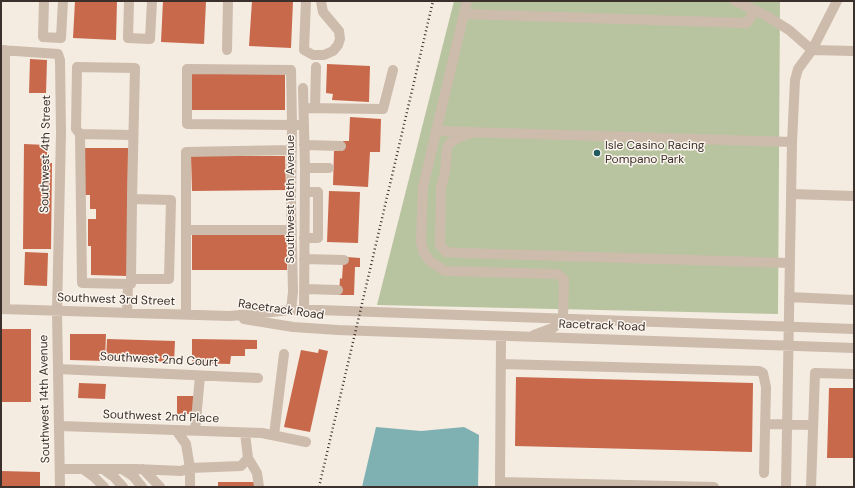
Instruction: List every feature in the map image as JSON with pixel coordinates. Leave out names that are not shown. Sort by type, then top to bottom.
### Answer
[{"type":"street","points":[[44,1],[43,37],[61,38],[63,1]]},
{"type":"street","points":[[129,1],[128,38],[150,39],[152,1]]},
{"type":"street","points":[[227,50],[228,1]]},
{"type":"street","points":[[306,1],[304,50],[313,55],[324,55],[333,51],[338,45],[340,39],[339,31],[323,12],[321,1]]},
{"type":"street","points":[[467,1],[423,187],[421,242],[424,253],[430,261],[445,271],[558,274],[564,280],[563,318],[552,328],[528,337]]},
{"type":"street","points":[[735,1],[755,10],[789,30],[812,50],[854,51]]},
{"type":"street","points":[[786,487],[792,142],[795,80],[798,68],[812,50],[838,1]]},
{"type":"street","points":[[464,14],[746,23],[755,10]]},
{"type":"street","points":[[3,50],[3,309]]},
{"type":"street","name":"Southwest 4th Street","points":[[3,50],[58,54],[60,60],[61,133],[57,311]]},
{"type":"street","points":[[127,313],[129,281],[132,199],[135,68],[77,67],[76,129],[80,134],[82,283],[129,281],[169,280],[171,200],[132,199]]},
{"type":"street","points":[[315,108],[316,67]]},
{"type":"street","points":[[291,310],[293,292],[292,125],[291,70],[187,69],[187,124],[292,125],[304,125]]},
{"type":"street","points":[[304,108],[383,109],[394,70]]},
{"type":"street","name":"Southwest 16th Avenue","points":[[303,88],[305,168],[304,310]]},
{"type":"street","points":[[436,131],[792,142]]},
{"type":"street","points":[[474,132],[459,137],[450,143],[447,148],[445,172],[441,188],[440,245],[446,252],[790,264]]},
{"type":"street","points":[[80,134],[133,135]]},
{"type":"street","points":[[304,146],[340,146]]},
{"type":"street","points":[[186,315],[186,152],[292,150]]},
{"type":"street","points":[[305,168],[329,168]]},
{"type":"street","points":[[791,194],[854,196]]},
{"type":"street","points":[[187,230],[292,230]]},
{"type":"street","points":[[304,260],[344,260]]},
{"type":"street","points":[[305,289],[338,290]]},
{"type":"street","points":[[789,297],[854,300]]},
{"type":"street","name":"Southwest 3rd Street","points":[[3,309],[230,316]]},
{"type":"street","name":"Racetrack Road","points":[[230,316],[304,310],[854,328]]},
{"type":"street","name":"Southwest 14th Avenue","points":[[57,311],[60,487]]},
{"type":"street","name":"Racetrack Road","points":[[230,316],[308,329],[854,348]]},
{"type":"street","points":[[502,336],[500,485],[714,487]]},
{"type":"street","points":[[274,435],[284,354]]},
{"type":"street","points":[[501,364],[759,371],[763,373],[766,387],[764,473]]},
{"type":"street","name":"Southwest 2nd Court","points":[[58,369],[258,378]]},
{"type":"street","points":[[811,487],[815,373],[854,374]]},
{"type":"street","points":[[195,431],[200,376]]},
{"type":"street","points":[[765,424],[812,425]]},
{"type":"street","name":"Southwest 2nd Place","points":[[60,426],[262,433],[306,442]]},
{"type":"street","points":[[176,430],[186,444],[190,468],[190,487]]},
{"type":"street","points":[[245,432],[248,458],[257,473],[259,487]]},
{"type":"street","points":[[60,469],[143,469],[181,471],[190,468],[241,466],[248,458]]},
{"type":"street","points":[[84,469],[104,487]]},
{"type":"street","points":[[103,469],[114,477],[123,487]]},
{"type":"street","points":[[122,469],[133,476],[142,487]]},
{"type":"street","points":[[143,469],[160,487]]},
{"type":"green space","name":"Isle Casino Racing Pompano Park","points":[[454,1],[780,1],[778,314],[377,305]]},
{"type":"water","points":[[376,427],[421,431],[464,427],[479,435],[478,487],[362,487]]},
{"type":"building","points":[[75,1],[117,1],[116,40],[73,38]]},
{"type":"building","points":[[163,1],[206,1],[204,44],[161,42]]},
{"type":"building","points":[[252,1],[293,1],[291,48],[249,46]]},
{"type":"building","points":[[30,59],[47,60],[46,93],[29,93]]},
{"type":"building","points":[[327,64],[370,66],[369,102],[332,100],[333,94],[326,93]]},
{"type":"building","points":[[190,74],[285,74],[285,110],[190,110]]},
{"type":"building","points":[[350,117],[381,119],[380,152],[370,152],[368,187],[333,185],[334,151],[343,151],[343,141],[349,141]]},
{"type":"building","points":[[24,144],[47,145],[47,163],[52,163],[51,249],[23,249]]},
{"type":"building","points":[[85,148],[128,148],[127,276],[91,275],[91,246],[88,246],[88,219],[96,219],[96,209],[90,209],[90,195],[84,195]]},
{"type":"building","points":[[191,156],[285,156],[286,190],[192,191]]},
{"type":"building","points":[[329,191],[360,192],[358,243],[327,242]]},
{"type":"building","points":[[192,235],[287,235],[287,270],[192,270]]},
{"type":"building","points":[[25,252],[48,253],[47,286],[24,285]]},
{"type":"building","points":[[347,257],[360,258],[360,267],[355,267],[354,295],[339,295],[340,278],[342,279],[343,264]]},
{"type":"building","points":[[1,329],[31,329],[31,402],[1,402]]},
{"type":"building","points":[[70,334],[106,334],[105,361],[70,360]]},
{"type":"building","points":[[107,339],[175,341],[174,362],[106,360]]},
{"type":"building","points":[[192,339],[257,340],[257,349],[245,349],[245,356],[231,356],[230,364],[192,363]]},
{"type":"building","points":[[319,349],[328,351],[310,432],[284,427],[301,350],[318,353]]},
{"type":"building","points":[[516,377],[753,383],[752,452],[515,446]]},
{"type":"building","points":[[79,383],[106,384],[105,399],[78,398]]},
{"type":"building","points":[[829,388],[854,388],[854,458],[827,458]]},
{"type":"building","points":[[177,396],[193,396],[193,414],[177,414]]},
{"type":"building","points":[[1,471],[40,472],[40,487],[1,487]]},
{"type":"building","points":[[218,482],[254,482],[254,487],[218,487]]},
{"type":"railway","points":[[319,487],[433,1]]},
{"type":"place","name":"Isle Casino Racing Pompano Park","points":[[597,153]]}]
